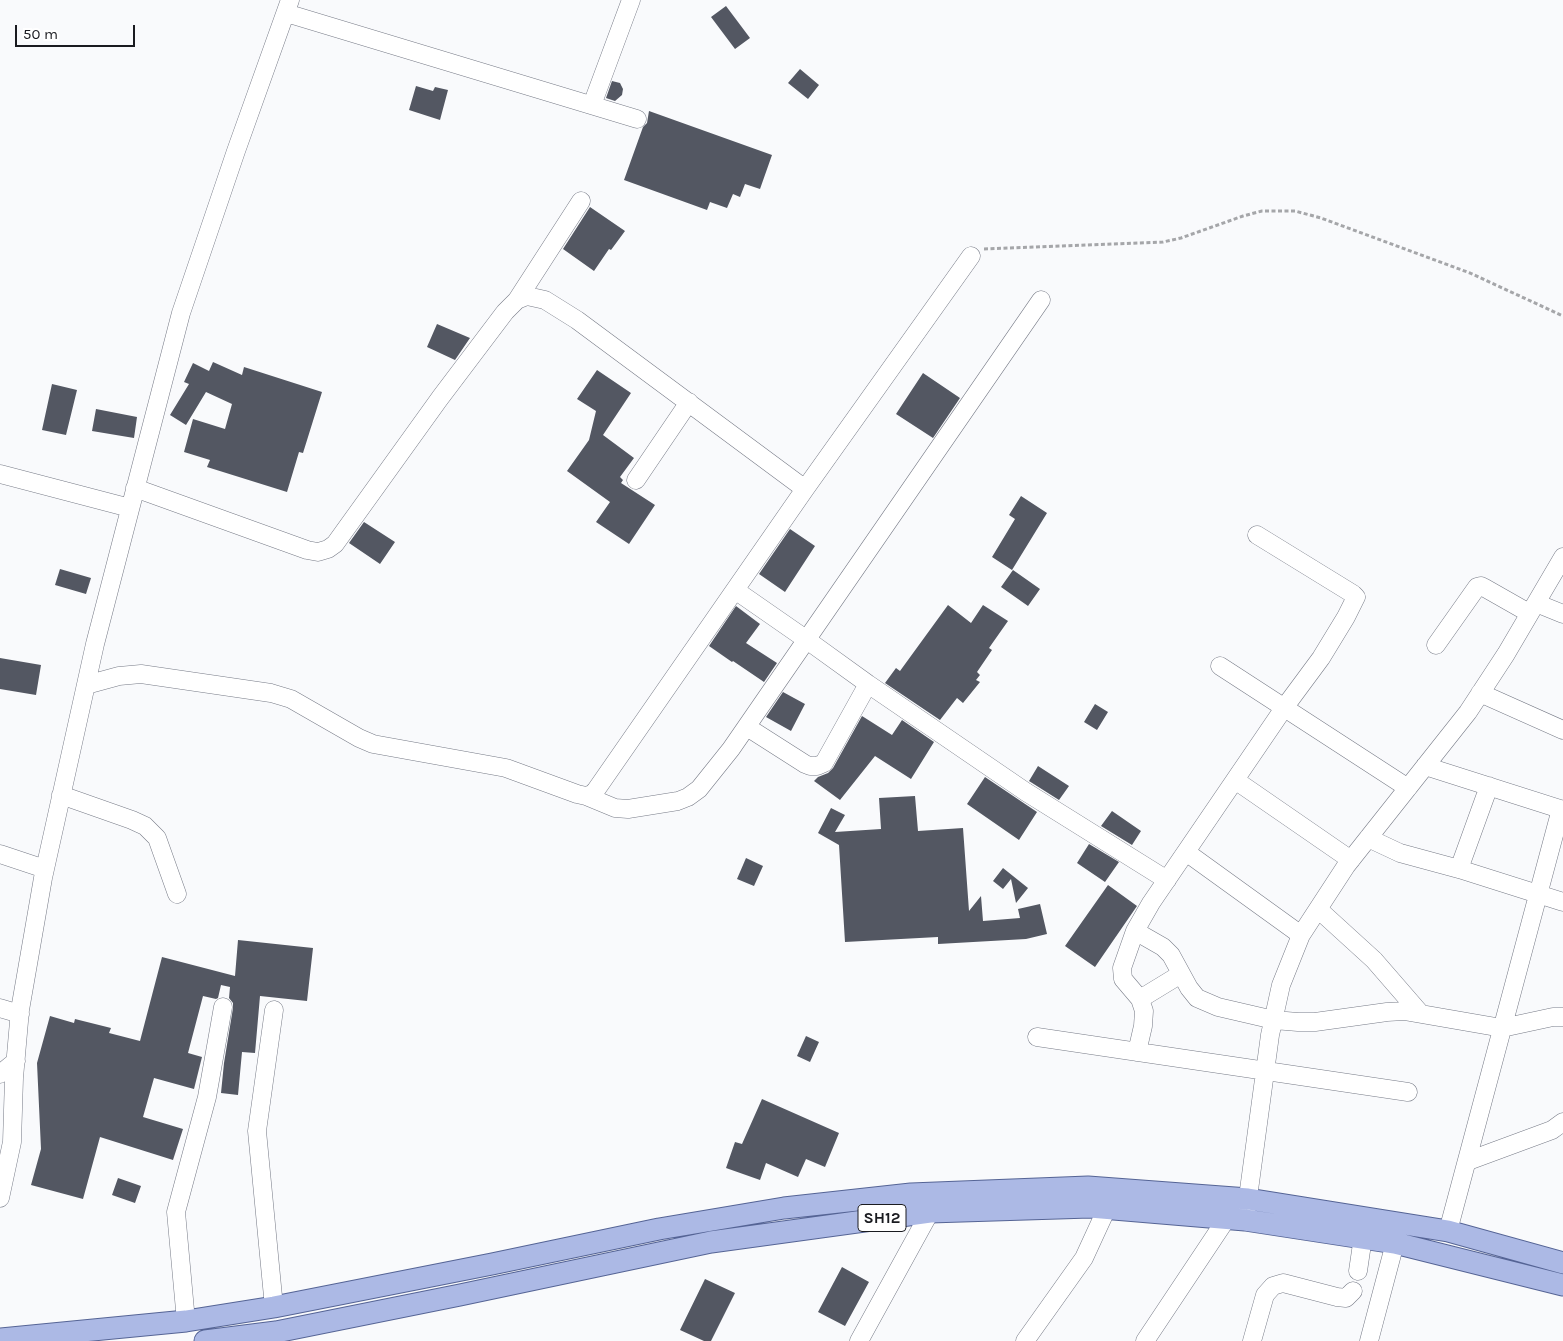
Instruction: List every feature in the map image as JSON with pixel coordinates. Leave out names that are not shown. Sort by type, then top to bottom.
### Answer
[{"type":"main road","points":[[0,1339],[186,1321],[274,1307],[659,1229],[784,1208],[911,1194],[1088,1187],[1248,1199],[1448,1231],[1563,1263]]},
{"type":"main road","name":"SH12","points":[[205,1341],[276,1332],[711,1242],[930,1212],[1090,1207],[1236,1219],[1395,1243],[1563,1285]]},
{"type":"main road","points":[[388,1284],[393,1308]]},
{"type":"street","points":[[592,105],[631,0]]},
{"type":"street","points":[[0,1198],[12,1142],[20,1014],[45,869],[86,685],[181,313],[288,7],[637,119]]},
{"type":"street","points":[[135,488],[307,550],[318,552],[328,549],[335,544],[440,398],[493,328],[517,300],[581,201]]},
{"type":"street","points":[[586,796],[596,790],[805,489],[971,256]]},
{"type":"street","points":[[517,300],[527,296],[546,300],[577,320],[805,489]]},
{"type":"street","points":[[86,685],[119,676],[142,674],[271,693],[291,699],[373,744],[506,768],[615,808],[628,809],[678,801],[688,797],[699,789],[747,727],[1041,300]]},
{"type":"street","points":[[636,480],[689,402]]},
{"type":"street","points":[[0,474],[130,508]]},
{"type":"street","points":[[1137,1052],[1143,1026],[1144,1011],[1140,998],[1123,979],[1122,968],[1134,931],[1284,708],[1321,658],[1356,597],[1257,535]]},
{"type":"street","points":[[1146,1341],[1236,1219],[1248,1199],[1265,1071],[1274,1020],[1282,985],[1301,935],[1351,860],[1468,712],[1506,654],[1563,557]]},
{"type":"street","points":[[1436,645],[1477,587],[1481,586],[1532,608],[1563,614]]},
{"type":"street","points":[[735,590],[1026,792],[1167,880]]},
{"type":"street","points":[[1220,666],[1408,788]]},
{"type":"street","points":[[747,727],[805,764],[817,766],[824,763],[868,684]]},
{"type":"street","points":[[1480,693],[1563,730]]},
{"type":"street","points":[[1425,766],[1562,810],[1448,1231]]},
{"type":"street","points":[[1235,780],[1351,860]]},
{"type":"street","points":[[1459,869],[1489,786]]},
{"type":"street","points":[[61,796],[145,826],[156,838],[177,894]]},
{"type":"street","points":[[1368,838],[1400,853],[1459,869],[1563,902]]},
{"type":"street","points":[[1186,852],[1301,935]]},
{"type":"street","points":[[0,854],[45,869]]},
{"type":"street","points":[[1318,909],[1374,960],[1420,1013]]},
{"type":"street","points":[[1134,931],[1163,947],[1171,955],[1197,998],[1206,1003],[1274,1020],[1315,1022],[1387,1012],[1420,1013],[1502,1028],[1553,1017],[1563,1017]]},
{"type":"street","points":[[1140,998],[1181,974]]},
{"type":"street","points":[[186,1321],[176,1212],[208,1097],[223,1007]]},
{"type":"street","points":[[0,1008],[20,1014]]},
{"type":"street","points":[[274,1010],[257,1131],[274,1307]]},
{"type":"street","points":[[1036,1037],[1408,1092]]},
{"type":"street","points":[[0,1074],[16,1061]]},
{"type":"street","points":[[1468,1161],[1552,1130],[1563,1122]]},
{"type":"street","points":[[1025,1341],[1084,1258],[1107,1208]]},
{"type":"street","points":[[859,1341],[930,1212]]},
{"type":"street","points":[[1358,1271],[1363,1237]]},
{"type":"street","points":[[1369,1341],[1395,1243]]},
{"type":"street","points":[[1252,1341],[1265,1295],[1273,1286],[1283,1283],[1346,1298],[1353,1291]]},
{"type":"path","points":[[971,256],[990,248],[1163,242],[1181,238],[1262,211],[1295,211],[1321,218],[1470,274],[1563,316]]},
{"type":"building","points":[[726,6],[750,38],[735,49],[711,17]]},
{"type":"building","points":[[800,69],[819,85],[808,99],[788,83]]},
{"type":"building","points":[[612,81],[620,83],[623,89],[622,95],[615,101],[606,98]]},
{"type":"building","points":[[416,86],[433,91],[435,87],[448,90],[440,120],[409,110]]},
{"type":"building","points":[[649,111],[772,155],[760,189],[745,184],[740,197],[733,194],[727,208],[710,202],[707,210],[624,180],[643,127],[647,123]]},
{"type":"building","points":[[590,207],[625,231],[611,250],[609,249],[594,271],[563,249]]},
{"type":"building","points":[[437,324],[470,338],[455,360],[427,347]]},
{"type":"building","points":[[213,362],[242,375],[244,367],[322,392],[303,453],[299,452],[287,492],[207,467],[210,460],[184,452],[193,419],[225,429],[232,404],[206,392],[186,425],[170,415],[189,384],[184,382],[193,363],[209,371]]},
{"type":"building","points":[[597,370],[631,393],[603,435],[634,458],[620,477],[623,480],[621,483],[655,505],[629,544],[596,522],[610,502],[567,471],[589,440],[596,411],[577,399]]},
{"type":"building","points":[[923,373],[960,398],[933,438],[896,414]]},
{"type":"building","points":[[52,384],[77,390],[66,435],[42,430]]},
{"type":"building","points":[[96,409],[137,417],[134,438],[92,431]]},
{"type":"building","points":[[1021,496],[1047,513],[1012,570],[992,557],[1015,519],[1009,515]]},
{"type":"building","points":[[364,522],[395,542],[380,564],[349,543]]},
{"type":"building","points":[[790,529],[815,546],[785,592],[759,574]]},
{"type":"building","points":[[60,569],[91,578],[86,594],[55,585]]},
{"type":"building","points":[[1013,570],[1040,589],[1028,606],[1001,587]]},
{"type":"building","points":[[948,605],[971,623],[983,605],[1008,621],[989,648],[992,650],[977,672],[980,675],[976,680],[980,682],[963,703],[957,698],[940,720],[885,683],[896,668],[900,671]]},
{"type":"building","points":[[736,606],[760,624],[746,643],[777,663],[764,682],[709,646]]},
{"type":"building","points":[[0,658],[41,665],[36,695],[0,689]]},
{"type":"building","points":[[783,692],[805,704],[791,731],[766,717]]},
{"type":"building","points":[[1095,704],[1108,712],[1097,730],[1084,722]]},
{"type":"building","points":[[862,716],[892,735],[902,720],[934,742],[911,779],[875,756],[840,800],[814,781],[833,768]]},
{"type":"building","points":[[1038,766],[1069,786],[1059,800],[1029,781]]},
{"type":"building","points":[[985,777],[1037,812],[1019,840],[967,804]]},
{"type":"building","points":[[915,796],[918,831],[963,828],[969,911],[981,896],[983,921],[1020,918],[1018,909],[1040,904],[1047,934],[1026,939],[938,944],[938,937],[845,942],[839,845],[818,833],[831,808],[845,815],[835,832],[881,829],[879,798]]},
{"type":"building","points":[[1112,811],[1141,831],[1132,845],[1101,826]]},
{"type":"building","points":[[1089,844],[1119,862],[1105,882],[1077,863]]},
{"type":"building","points":[[746,858],[763,866],[754,886],[737,879]]},
{"type":"building","points":[[1003,868],[1028,888],[1016,903],[1011,879],[1003,889],[993,881]]},
{"type":"building","points":[[1108,885],[1137,906],[1095,967],[1065,946]]},
{"type":"building","points":[[238,940],[313,948],[307,1001],[260,996],[255,1053],[242,1052],[238,1095],[221,1093],[233,1003],[229,998],[230,987],[221,985],[218,998],[203,996],[188,1053],[202,1057],[194,1089],[154,1078],[143,1117],[183,1129],[173,1160],[100,1137],[83,1199],[31,1185],[41,1149],[37,1063],[50,1016],[74,1023],[75,1019],[111,1028],[109,1033],[140,1041],[162,957],[235,976]]},
{"type":"building","points":[[806,1036],[819,1042],[810,1062],[797,1056]]},
{"type":"building","points":[[762,1099],[839,1133],[825,1167],[806,1159],[798,1177],[766,1163],[760,1180],[726,1168],[735,1142],[742,1144]]},
{"type":"building","points":[[118,1178],[141,1186],[135,1203],[112,1195]]},
{"type":"building","points":[[842,1267],[869,1282],[845,1326],[818,1312]]},
{"type":"building","points":[[705,1279],[735,1293],[711,1341],[704,1341],[680,1330]]}]
